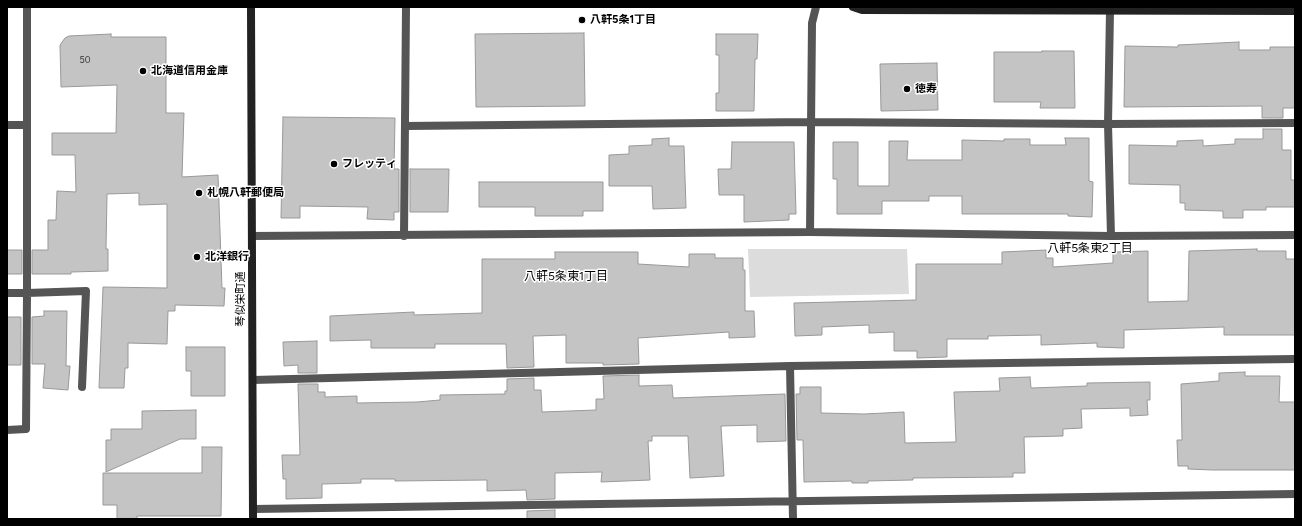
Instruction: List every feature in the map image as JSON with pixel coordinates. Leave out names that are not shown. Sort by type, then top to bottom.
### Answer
[{"type":"main road","name":"琴似栄町通","points":[[251,7],[253,519]]},
{"type":"main road","points":[[853,7],[862,10],[1295,11]]},
{"type":"street","points":[[7,430],[26,429],[28,7]]},
{"type":"street","points":[[404,236],[406,7]]},
{"type":"street","points":[[810,232],[812,22],[816,7]]},
{"type":"street","points":[[1110,11],[1108,124],[1111,236]]},
{"type":"street","points":[[405,126],[811,122],[1108,124],[1295,123]]},
{"type":"street","points":[[7,125],[27,125]]},
{"type":"street","points":[[252,236],[810,232],[1111,236],[1295,235]]},
{"type":"street","points":[[7,293],[86,291],[82,387]]},
{"type":"street","points":[[253,380],[790,366],[1295,359]]},
{"type":"street","points":[[790,366],[793,519]]},
{"type":"street","points":[[253,509],[792,500],[1295,494]]},
{"type":"shaded area","points":[[748,249],[907,249],[909,294],[750,297]]},
{"type":"building","points":[[584,33],[585,106],[476,107],[475,34]]},
{"type":"building","points":[[111,34],[111,37],[166,37],[166,113],[184,113],[182,177],[218,175],[222,288],[225,288],[224,306],[175,305],[175,311],[168,311],[167,344],[128,343],[128,368],[125,368],[124,388],[99,388],[103,287],[167,288],[167,204],[139,205],[139,193],[107,194],[106,249],[108,249],[108,271],[71,272],[71,274],[32,274],[32,250],[48,250],[48,220],[56,220],[57,191],[76,192],[75,155],[52,155],[52,133],[116,133],[117,85],[61,87],[60,45],[65,38],[69,36]]},
{"type":"building","points":[[716,34],[758,34],[757,59],[755,59],[754,111],[716,111],[716,93],[719,93],[719,55],[716,55]]},
{"type":"building","points":[[1239,42],[1239,50],[1270,50],[1270,47],[1295,47],[1295,108],[1283,108],[1283,118],[1262,118],[1262,106],[1124,107],[1125,46],[1178,47],[1178,45]]},
{"type":"building","points":[[1074,51],[1075,108],[1040,108],[1041,102],[994,102],[994,52]]},
{"type":"building","points":[[937,63],[938,110],[881,111],[880,64]]},
{"type":"building","points":[[283,117],[395,118],[394,169],[399,169],[399,212],[394,212],[394,220],[367,219],[368,207],[300,206],[300,218],[281,218]]},
{"type":"building","points":[[1263,129],[1282,129],[1282,150],[1291,150],[1291,180],[1295,180],[1295,207],[1266,207],[1266,210],[1243,210],[1243,218],[1223,218],[1223,211],[1185,210],[1185,203],[1180,203],[1180,185],[1129,184],[1129,145],[1177,146],[1177,141],[1203,140],[1203,146],[1235,144],[1235,139],[1263,139]]},
{"type":"building","points":[[669,138],[669,146],[684,146],[686,208],[653,209],[652,186],[609,186],[609,155],[629,154],[629,146],[652,145],[652,139]]},
{"type":"building","points":[[1065,138],[1089,138],[1089,181],[1093,182],[1092,217],[1068,216],[1068,214],[962,214],[962,196],[929,196],[929,201],[882,201],[882,214],[837,214],[837,179],[833,179],[833,142],[858,142],[858,186],[889,186],[889,141],[908,141],[907,160],[962,160],[962,140],[1004,141],[1004,139],[1030,139],[1030,145],[1066,145]]},
{"type":"building","points":[[732,142],[794,142],[796,214],[789,214],[789,220],[744,222],[744,195],[719,195],[718,169],[731,169]]},
{"type":"building","points":[[410,169],[449,169],[448,212],[410,212]]},
{"type":"building","points":[[479,182],[603,182],[603,211],[583,211],[583,216],[535,216],[535,207],[479,207]]},
{"type":"building","points":[[1257,249],[1257,251],[1286,251],[1286,259],[1295,259],[1295,335],[1224,335],[1224,327],[1124,330],[1124,348],[1097,347],[1097,343],[1041,345],[1041,335],[988,336],[988,339],[947,339],[947,357],[917,358],[917,351],[894,351],[894,332],[869,333],[869,325],[822,327],[822,335],[795,336],[794,303],[916,300],[916,264],[1002,264],[1002,252],[1046,250],[1046,258],[1053,258],[1053,267],[1113,263],[1113,252],[1148,251],[1148,302],[1188,301],[1189,251]]},
{"type":"building","points":[[7,250],[22,250],[22,274],[7,274]]},
{"type":"building","points":[[555,252],[638,252],[638,264],[689,267],[689,254],[715,254],[715,258],[743,258],[743,270],[745,270],[745,311],[754,311],[755,337],[729,338],[729,332],[638,338],[639,364],[603,365],[603,363],[566,363],[566,335],[533,336],[534,367],[507,368],[506,344],[435,344],[435,348],[371,348],[371,340],[330,341],[330,316],[414,312],[414,315],[482,313],[482,259],[555,259]]},
{"type":"building","points":[[44,311],[67,311],[66,366],[70,366],[68,390],[43,388],[45,364],[32,364],[32,317],[44,316]]},
{"type":"building","points":[[7,317],[21,317],[21,365],[7,365]]},
{"type":"building","points":[[317,341],[317,373],[298,373],[298,365],[284,366],[283,342]]},
{"type":"building","points":[[186,347],[225,347],[225,396],[191,396],[191,371],[186,371]]},
{"type":"building","points":[[1245,372],[1245,376],[1280,376],[1279,402],[1295,402],[1295,470],[1212,470],[1188,469],[1188,466],[1178,466],[1177,440],[1182,440],[1181,384],[1219,381],[1219,373]]},
{"type":"building","points":[[639,375],[639,386],[672,385],[673,398],[785,394],[786,441],[757,442],[757,425],[721,426],[724,476],[690,478],[688,436],[652,436],[652,441],[648,441],[650,480],[601,482],[602,472],[555,473],[555,499],[527,500],[526,490],[487,491],[487,480],[395,481],[395,479],[361,479],[361,483],[322,484],[322,498],[286,499],[286,479],[283,479],[282,455],[300,455],[298,384],[318,384],[318,392],[325,392],[325,397],[357,396],[357,403],[417,402],[440,400],[440,395],[505,394],[505,391],[507,391],[507,379],[534,378],[534,390],[541,390],[542,412],[596,410],[596,399],[604,399],[603,376]]},
{"type":"building","points":[[1030,377],[1031,388],[1087,386],[1087,383],[1150,382],[1150,400],[1147,400],[1148,415],[1130,416],[1130,408],[1081,409],[1082,428],[1063,429],[1063,436],[1024,437],[1025,473],[1013,473],[1013,477],[913,478],[913,480],[868,481],[868,483],[852,483],[852,481],[804,482],[803,440],[797,440],[796,394],[800,394],[800,387],[821,387],[821,413],[864,414],[904,412],[905,443],[956,442],[954,392],[1000,391],[999,378]]},
{"type":"building","points":[[196,410],[196,439],[180,439],[106,472],[106,440],[111,440],[111,429],[142,429],[142,411]]},
{"type":"building","points":[[202,447],[222,447],[221,516],[137,516],[137,519],[117,519],[117,505],[103,505],[103,473],[202,473]]},
{"type":"building","points":[[555,510],[555,519],[527,519],[527,511]]},
{"type":"place","name":"八軒5条1丁目","points":[[582,20]]},
{"type":"place","name":"北海道信用金庫","points":[[143,71]]},
{"type":"place","name":"徳寿","points":[[907,89]]},
{"type":"place","name":"フレッティ","points":[[334,164]]},
{"type":"place","name":"札幌八軒郵便局","points":[[199,193]]},
{"type":"place","name":"北洋銀行","points":[[197,257]]},
{"type":"district","name":"八軒5条東2丁目","points":[[1090,248]]},
{"type":"district","name":"八軒5条東1丁目","points":[[566,276]]}]
